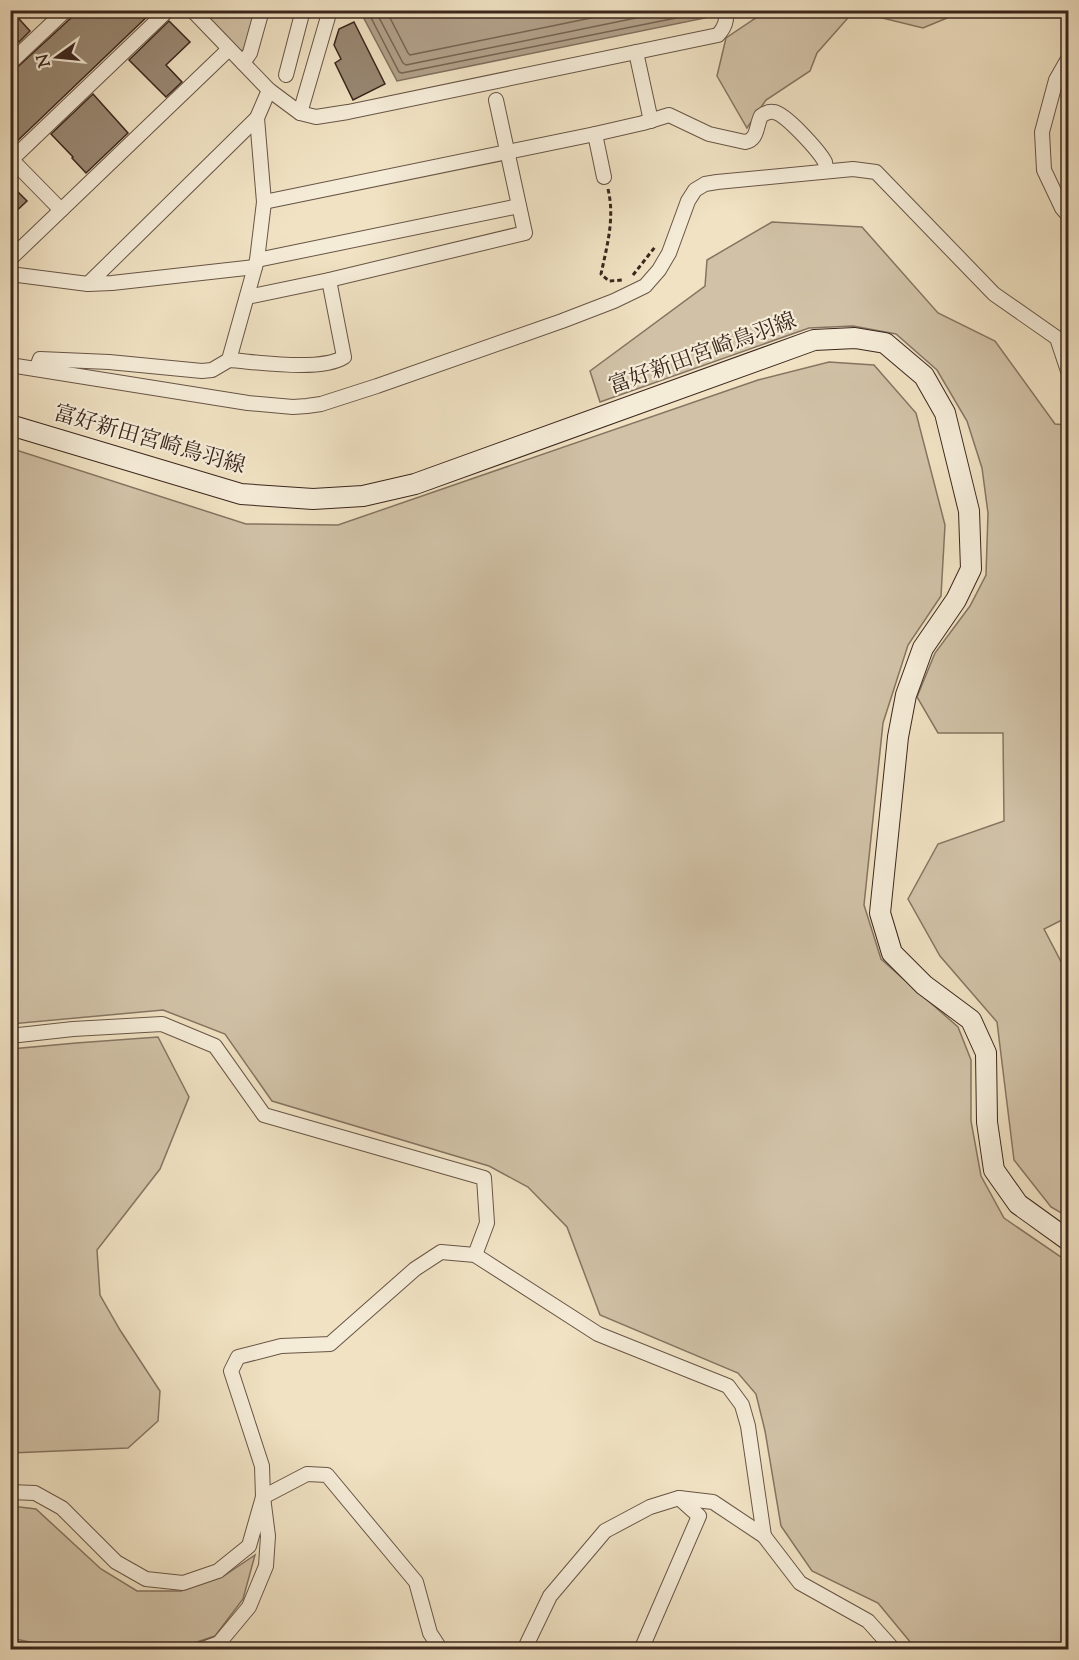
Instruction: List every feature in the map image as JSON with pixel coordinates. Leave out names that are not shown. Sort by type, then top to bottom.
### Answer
[{"type":"main road","name":"富好新田宮崎鳥羽線","points":[[10,425],[241,495],[313,499],[363,496],[415,484],[814,340],[855,338],[885,342],[924,376],[945,413],[969,511],[971,569],[956,600],[924,648],[906,695],[898,737],[880,914],[892,953],[924,985],[972,1020],[986,1053],[987,1122],[994,1170],[1018,1204],[1068,1240]]},
{"type":"street","points":[[10,63],[66,10]]},
{"type":"street","points":[[61,210],[11,159],[168,10]]},
{"type":"street","points":[[192,10],[269,90],[300,113],[316,117],[718,35],[727,20],[726,10]]},
{"type":"street","points":[[243,63],[250,53],[262,10]]},
{"type":"street","points":[[286,75],[303,10]]},
{"type":"street","points":[[300,113],[330,10]]},
{"type":"street","points":[[10,259],[229,49]]},
{"type":"street","points":[[636,52],[651,121]]},
{"type":"street","points":[[1068,59],[1056,80],[1042,132],[1044,170],[1062,208],[1068,215]]},
{"type":"street","points":[[88,284],[257,118],[269,90]]},
{"type":"street","points":[[247,297],[329,280],[525,233],[496,99]]},
{"type":"street","points":[[264,202],[596,134],[669,115],[710,134],[745,142],[754,137],[761,116],[778,113],[809,142],[825,163],[828,171]]},
{"type":"street","points":[[230,360],[256,263],[264,202],[257,118]]},
{"type":"street","points":[[596,134],[604,177]]},
{"type":"street","points":[[10,365],[248,403],[307,406],[377,386],[614,302],[645,286],[659,270],[669,253],[688,201],[695,190],[705,184],[853,169],[876,172],[994,294],[1057,338],[1068,371]]},
{"type":"street","points":[[10,274],[88,284],[112,283],[256,263],[519,207]]},
{"type":"street","points":[[36,369],[40,358],[202,371],[212,370],[230,360],[325,364],[344,357],[329,280]]},
{"type":"street","points":[[10,1036],[72,1029],[162,1024],[215,1046],[264,1115],[484,1178],[487,1223],[475,1255]]},
{"type":"street","points":[[200,1650],[219,1642],[249,1607],[266,1566],[268,1536],[262,1466],[231,1371],[238,1356],[281,1346],[330,1344],[415,1269],[441,1252],[475,1255],[598,1334],[728,1386],[741,1405],[748,1426],[764,1536]]},
{"type":"street","points":[[10,1492],[35,1492],[62,1508],[116,1562],[146,1579],[183,1583],[218,1571],[249,1546],[263,1497],[307,1474],[327,1475],[416,1582],[430,1633],[441,1650]]},
{"type":"street","points":[[641,1650],[699,1516],[679,1498]]},
{"type":"street","points":[[524,1650],[550,1596],[605,1531],[650,1507],[679,1498],[713,1502],[764,1536],[800,1583],[868,1621],[894,1650]]},
{"type":"street","points":[[10,1647],[23,1650]]},
{"type":"path","points":[[604,177],[610,201],[611,224],[602,274],[609,281],[630,280],[659,241],[669,253]]},
{"type":"shaded area","points":[[202,11],[258,11],[248,48],[241,51]]},
{"type":"shaded area","points":[[766,11],[854,11],[817,53],[810,71],[766,100],[747,128],[717,76],[726,38]]},
{"type":"shaded area","points":[[854,11],[964,11],[923,28]]},
{"type":"shaded area","points":[[772,222],[862,227],[938,313],[995,341],[1055,424],[1068,425],[1068,917],[1044,929],[1068,975],[1068,1217],[1051,1207],[1014,1160],[997,1022],[940,956],[908,899],[938,844],[1004,821],[1003,733],[938,733],[917,697],[935,653],[970,606],[986,575],[988,513],[982,468],[967,421],[937,370],[896,334],[853,326],[809,328],[600,402],[590,371],[705,286],[707,260]]},
{"type":"shaded area","points":[[829,362],[874,365],[916,413],[945,525],[941,596],[908,645],[883,723],[864,905],[881,959],[958,1027],[971,1060],[971,1121],[981,1176],[1004,1218],[1068,1262],[1068,1647],[1048,1647],[1044,1650],[916,1649],[878,1603],[812,1571],[781,1526],[765,1431],[756,1394],[738,1373],[600,1315],[567,1227],[528,1187],[489,1166],[272,1101],[225,1034],[163,1010],[11,1024],[10,448],[246,524],[338,525],[758,380]]},
{"type":"shaded area","points":[[158,1037],[189,1097],[160,1169],[97,1250],[100,1295],[160,1391],[158,1421],[128,1448],[11,1453],[11,1049]]},
{"type":"shaded area","points":[[11,1506],[36,1509],[101,1569],[137,1591],[181,1591],[222,1577],[255,1555],[243,1599],[215,1636],[176,1649],[61,1649],[11,1638]]},
{"type":"water","points":[[704,10],[705,18],[397,81],[360,11]]},
{"type":"water","points":[[1068,111],[1068,161],[1064,151],[1064,116]]},
{"type":"building","points":[[11,10],[30,31],[19,42],[10,33]]},
{"type":"building","points":[[75,10],[154,10],[12,146],[10,144],[10,74],[72,17]]},
{"type":"building","points":[[169,21],[190,42],[166,65],[182,82],[166,97],[129,60]]},
{"type":"building","points":[[354,22],[385,84],[353,100],[335,63],[341,59],[334,45],[339,29]]},
{"type":"building","points":[[93,94],[128,133],[86,173],[51,134]]},
{"type":"building","points":[[10,184],[27,201],[10,217]]}]
